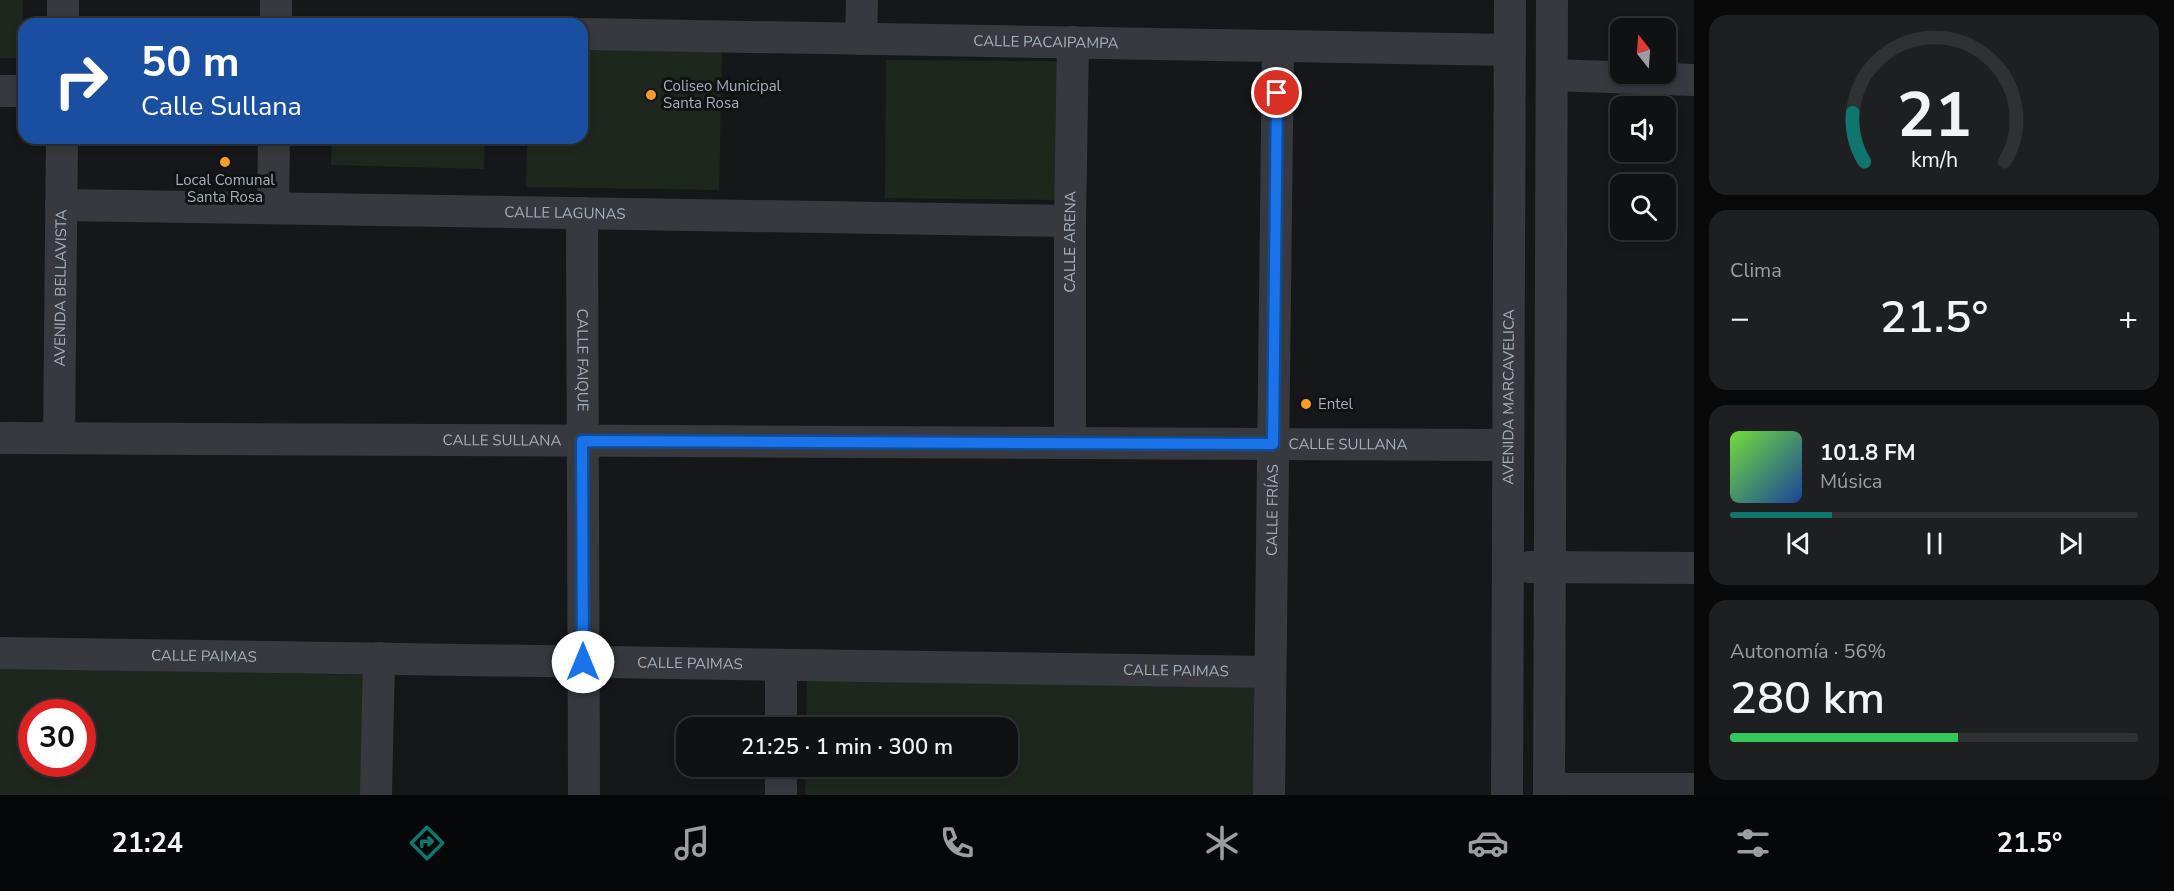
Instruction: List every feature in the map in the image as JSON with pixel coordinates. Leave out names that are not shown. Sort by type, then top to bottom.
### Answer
[{"type":"street","points":[[63,0],[63,18]]},
{"type":"street","points":[[276,0],[276,18]]},
{"type":"street","points":[[861,39],[862,0]]},
{"type":"street","name":"AVENIDA MARCAVELICA","points":[[1507,795],[1510,0]]},
{"type":"street","points":[[1552,0],[1549,792],[1694,789]]},
{"type":"street","name":"CALLE PACAIPAMPA","points":[[588,34],[1510,50]]},
{"type":"street","name":"CALLE ARENA","points":[[1070,443],[1073,42]]},
{"type":"street","name":"CALLE FRÍAS","points":[[1269,795],[1278,46]]},
{"type":"street","points":[[1552,75],[1694,80]]},
{"type":"street","points":[[0,91],[18,91]]},
{"type":"street","name":"AVENIDA BELLAVISTA","points":[[59,438],[62,144]]},
{"type":"street","points":[[273,208],[274,144]]},
{"type":"street","name":"CALLE LAGUNAS","points":[[61,205],[1070,221]]},
{"type":"street","name":"CALLE FAIQUE","points":[[582,213],[584,795]]},
{"type":"street","name":"CALLE SULLANA","points":[[0,438],[1508,445]]},
{"type":"street","points":[[1508,568],[1550,566],[1694,568]]},
{"type":"street","name":"CALLE PAIMAS","points":[[0,653],[1270,672]]},
{"type":"street","points":[[376,795],[379,658]]},
{"type":"street","points":[[781,665],[781,717]]},
{"type":"street","points":[[781,777],[781,795]]},
{"type":"shaded area","points":[[0,0],[23,0],[23,18],[18,18],[18,58],[0,58]]},
{"type":"shaded area","name":"Coliseo Municipal Santa Rosa","points":[[588,50],[722,52],[719,190],[526,187],[527,144],[588,144]]},
{"type":"shaded area","points":[[886,60],[1061,61],[1060,200],[885,198]]},
{"type":"shaded area","points":[[332,144],[485,144],[484,169],[331,165]]},
{"type":"shaded area","points":[[0,668],[369,675],[366,795],[0,795]]},
{"type":"shaded area","points":[[807,679],[1265,681],[1264,795],[805,795],[806,777],[1018,777],[1018,717],[806,717]]},
{"type":"place","name":"Coliseo Municipal Santa Rosa","points":[[651,95]]},
{"type":"place","name":"Local Comunal Santa Rosa","points":[[225,162]]},
{"type":"place","name":"Entel","points":[[1306,404]]},
{"type":"route","points":[[583,662],[582,441],[1273,444],[1277,93]]}]
